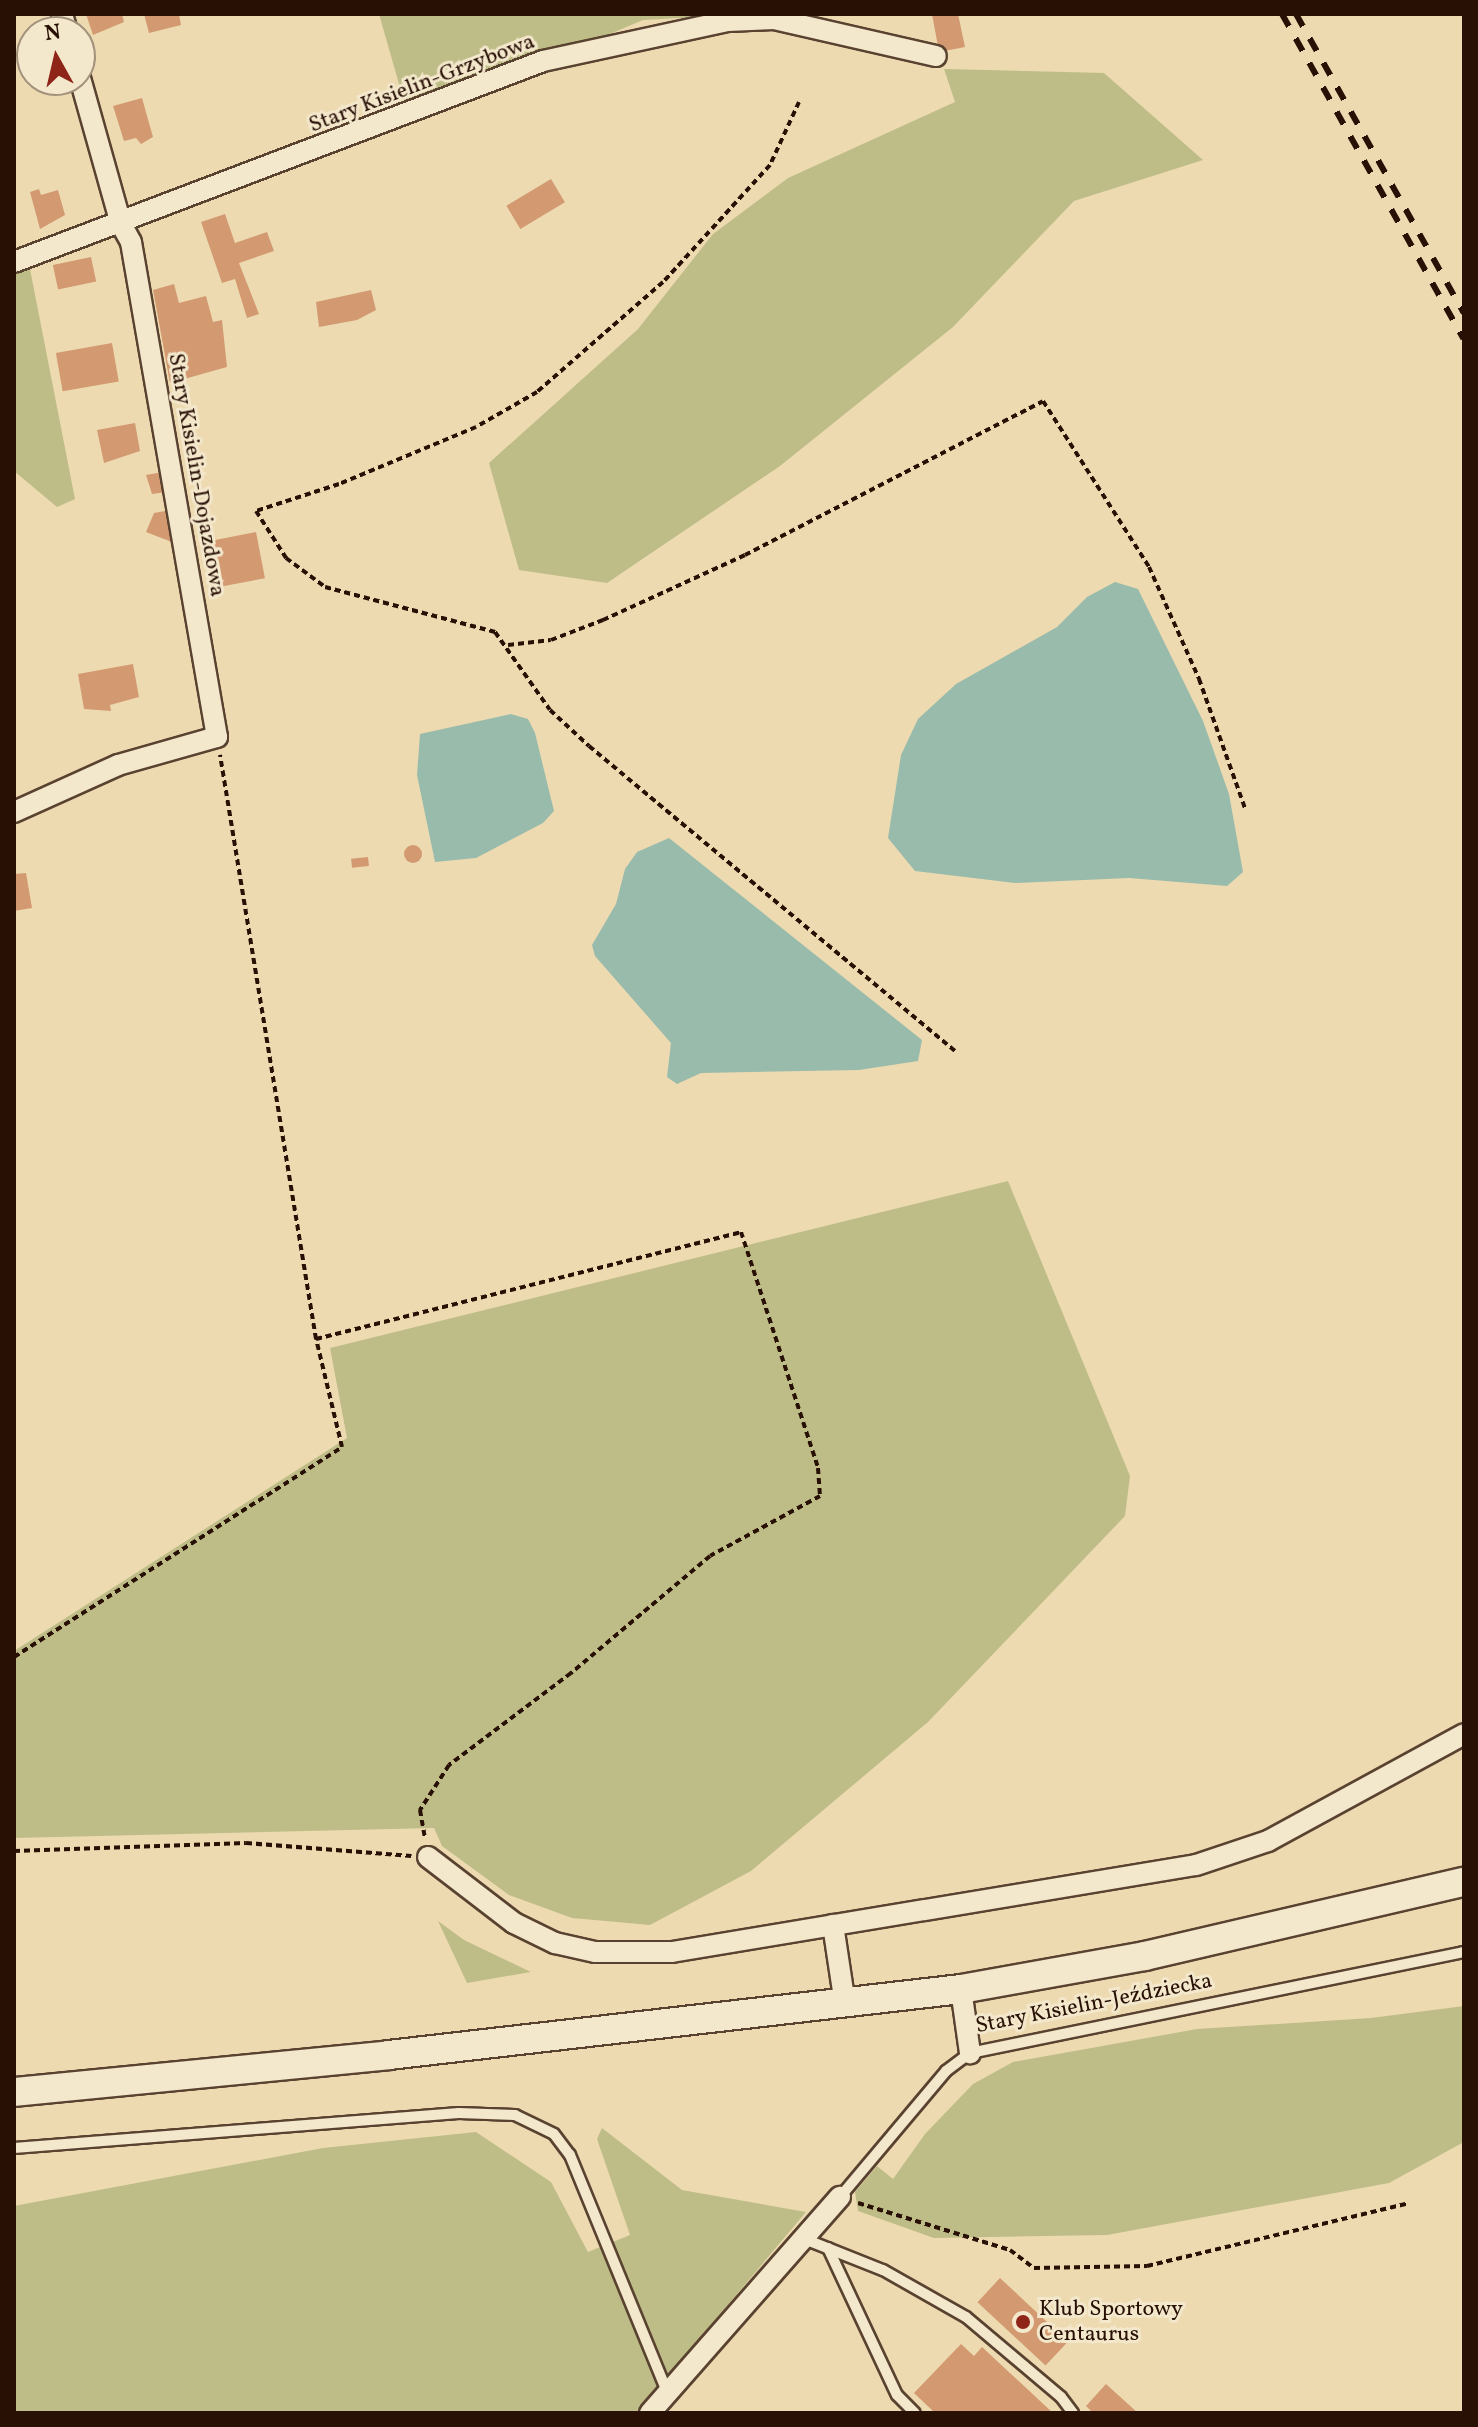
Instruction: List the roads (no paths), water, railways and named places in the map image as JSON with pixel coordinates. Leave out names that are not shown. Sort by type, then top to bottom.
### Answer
[{"type":"main road","points":[[14,2092],[961,1989],[1145,1956],[1464,1882]]},
{"type":"street","name":"Stary Kisielin-Grzybowa","points":[[121,224],[543,61],[728,21],[774,19],[936,56]]},
{"type":"street","name":"Stary Kisielin-Dojazdowa","points":[[14,812],[118,765],[217,737],[131,242],[121,224],[85,96]]},
{"type":"street","points":[[14,262],[121,224]]},
{"type":"street","points":[[428,1857],[514,1923],[555,1943],[595,1952],[672,1952],[1196,1865],[1268,1841],[1464,1734]]},
{"type":"street","points":[[833,1925],[845,2004]]},
{"type":"street","points":[[961,1989],[970,2053]]},
{"type":"street","name":"Stary Kisielin-Jeździecka","points":[[650,2413],[840,2197]]},
{"type":"lane","name":"Stary Kisielin-Jeździecka","points":[[840,2197],[946,2071],[970,2053],[1464,1952]]},
{"type":"lane","points":[[14,2148],[459,2113],[515,2115],[554,2134],[570,2155],[668,2394]]},
{"type":"lane","points":[[802,2238],[883,2270],[966,2317],[1073,2413]]},
{"type":"lane","points":[[828,2248],[897,2395],[915,2413]]},
{"type":"railway","points":[[1282,14],[1464,339]]},
{"type":"railway","points":[[1296,14],[1464,313]]},
{"type":"place","name":"Klub Sportowy Centaurus","points":[[1023,2322]]}]
